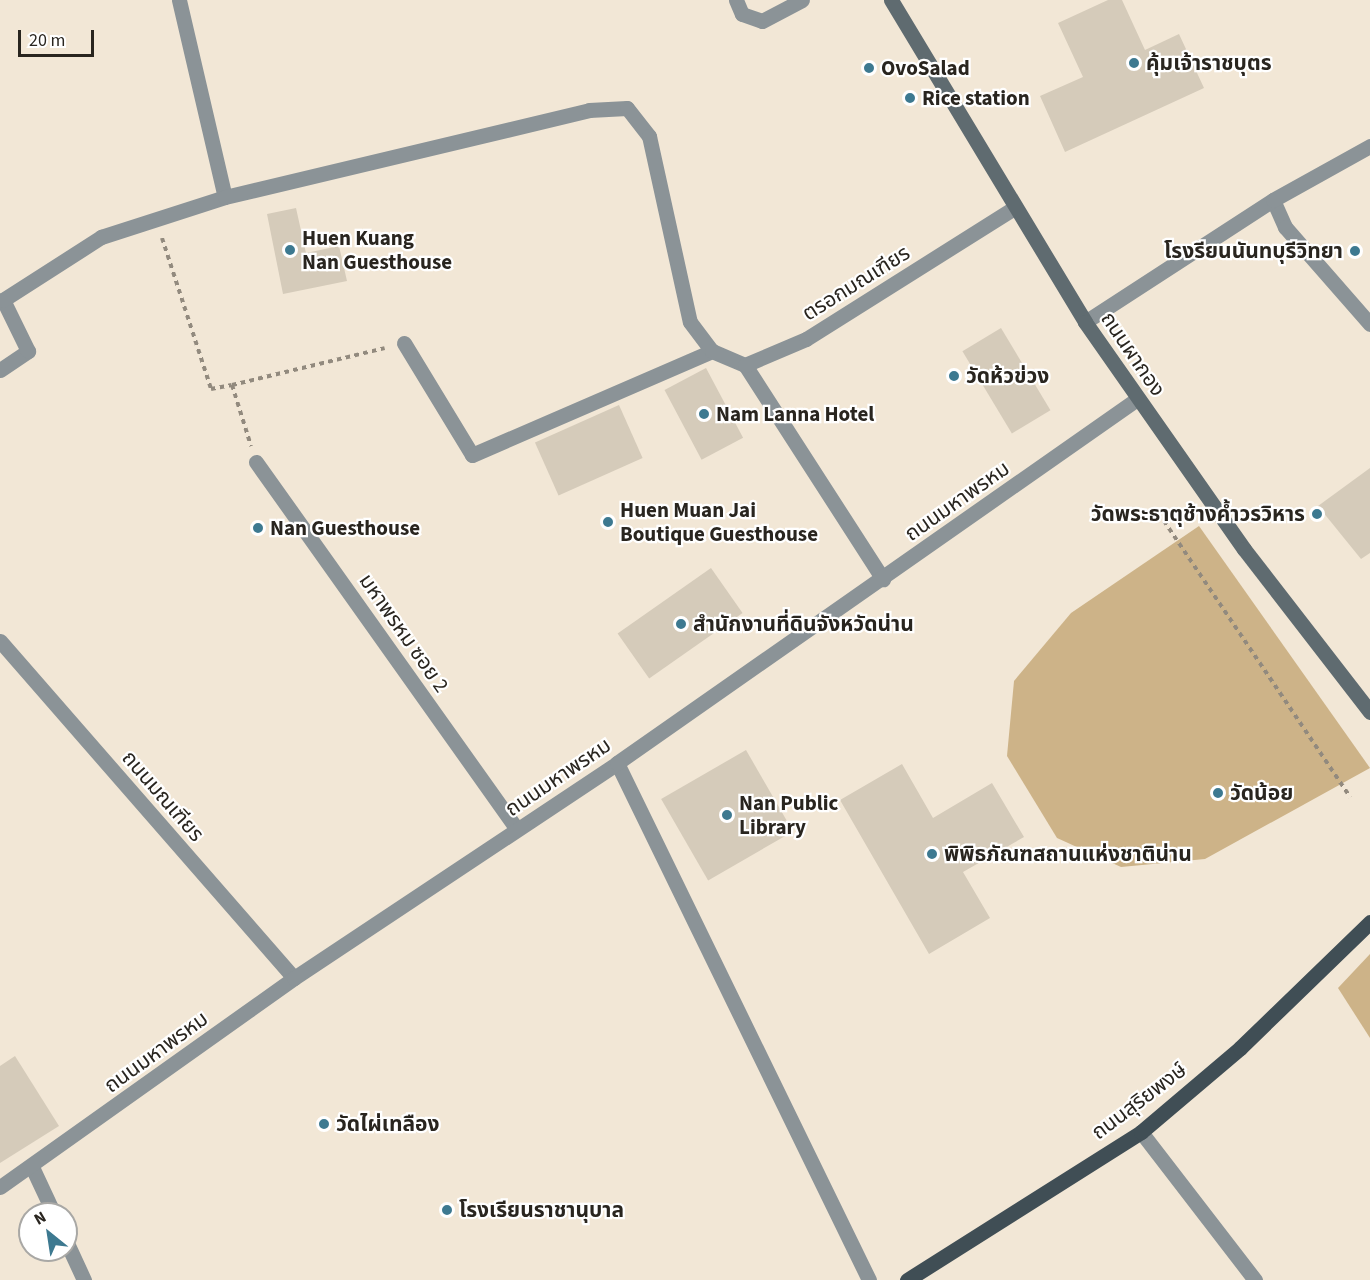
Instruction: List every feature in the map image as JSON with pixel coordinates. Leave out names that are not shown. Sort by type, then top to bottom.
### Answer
[{"type":"main road","name":"ถนนผากอง","points":[[891,0],[1014,208],[1085,322],[1244,549],[1370,712]]},
{"type":"main road","name":"ถนนสุริยพงษ์","points":[[908,1280],[1141,1132],[1240,1048],[1370,922]]},
{"type":"street","points":[[179,0],[225,197]]},
{"type":"street","points":[[736,0],[742,14],[762,21],[802,0]]},
{"type":"street","points":[[0,370],[28,351],[2,298],[101,237],[156,217],[225,197],[589,110],[627,108],[649,136],[690,322],[712,351],[745,365],[883,579]]},
{"type":"street","points":[[1085,322],[1273,200],[1370,146]]},
{"type":"street","points":[[1273,200],[1285,227],[1370,324]]},
{"type":"street","name":"ตรอกมณเฑียร","points":[[745,365],[806,339],[1014,208]]},
{"type":"street","points":[[404,344],[472,455],[712,351]]},
{"type":"street","name":"ถนนมหาพรหม","points":[[0,1187],[32,1167],[294,978],[617,763],[883,579],[1137,399]]},
{"type":"street","name":"มหาพรหม ซอย 2","points":[[256,462],[517,829]]},
{"type":"street","name":"ถนนมณเฑียร","points":[[0,641],[294,978]]},
{"type":"street","points":[[617,763],[869,1280]]},
{"type":"street","points":[[1141,1132],[1254,1280]]},
{"type":"street","points":[[32,1167],[48,1202]]},
{"type":"street","points":[[76,1262],[84,1280]]},
{"type":"path","points":[[156,217],[211,389],[404,344]]},
{"type":"path","points":[[232,385],[256,462]]},
{"type":"path","points":[[1164,521],[1350,797]]},
{"type":"shaded area","points":[[1199,526],[1370,768],[1205,859],[1121,867],[1057,838],[1007,756],[1014,681],[1071,613]]},
{"type":"shaded area","points":[[1370,954],[1370,1038],[1338,988]]},
{"type":"building","name":"คุ้มเจ้าราชบุตร","points":[[1108,0],[1122,0],[1145,50],[1179,34],[1204,88],[1065,152],[1040,96],[1083,77],[1058,23]]},
{"type":"building","name":"Huen Kuang Nan Guesthouse","points":[[296,208],[306,253],[339,246],[347,281],[283,294],[267,214]]},
{"type":"building","points":[[1001,328],[1050,410],[1012,433],[962,351]]},
{"type":"building","name":"Nam Lanna Hotel","points":[[706,368],[743,438],[702,460],[665,390]]},
{"type":"building","points":[[619,405],[643,458],[559,495],[535,442]]},
{"type":"building","points":[[1370,468],[1370,553],[1361,559],[1318,506]]},
{"type":"building","name":"สำนักงานที่ดินจังหวัดน่าน","points":[[711,568],[743,613],[649,678],[618,633]]},
{"type":"building","name":"Nan Public Library","points":[[746,750],[793,831],[708,880],[661,799]]},
{"type":"building","name":"พิพิธภัณฑสถานแห่งชาติน่าน","points":[[902,764],[933,818],[992,783],[1024,837],[963,872],[990,918],[929,954],[840,800]]},
{"type":"building","points":[[15,1056],[59,1126],[0,1163],[0,1066]]},
{"type":"place","name":"คุ้มเจ้าราชบุตร","points":[[1134,63]]},
{"type":"place","name":"OvoSalad","points":[[869,68]]},
{"type":"place","name":"Rice station","points":[[910,98]]},
{"type":"place","name":"Huen Kuang Nan Guesthouse","points":[[290,250]]},
{"type":"place","name":"โรงรียนนันทบุรีวิทยา","points":[[1355,251]]},
{"type":"place","name":"วัดห้วข่วง","points":[[954,376]]},
{"type":"place","name":"Nam Lanna Hotel","points":[[704,414]]},
{"type":"place","name":"วัดพระธาตุช้างค้ำวรวิหาร","points":[[1317,514]]},
{"type":"place","name":"Huen Muan Jai Boutique Guesthouse","points":[[608,522]]},
{"type":"place","name":"Nan Guesthouse","points":[[258,528]]},
{"type":"place","name":"สำนักงานที่ดินจังหวัดน่าน","points":[[681,624]]},
{"type":"place","name":"วัดน้อย","points":[[1218,793]]},
{"type":"place","name":"Nan Public Library","points":[[727,815]]},
{"type":"place","name":"พิพิธภัณฑสถานแห่งชาติน่าน","points":[[932,854]]},
{"type":"place","name":"วัดไผ่เทลือง","points":[[324,1124]]},
{"type":"place","name":"โรงเรียนราชานุบาล","points":[[447,1210]]}]
